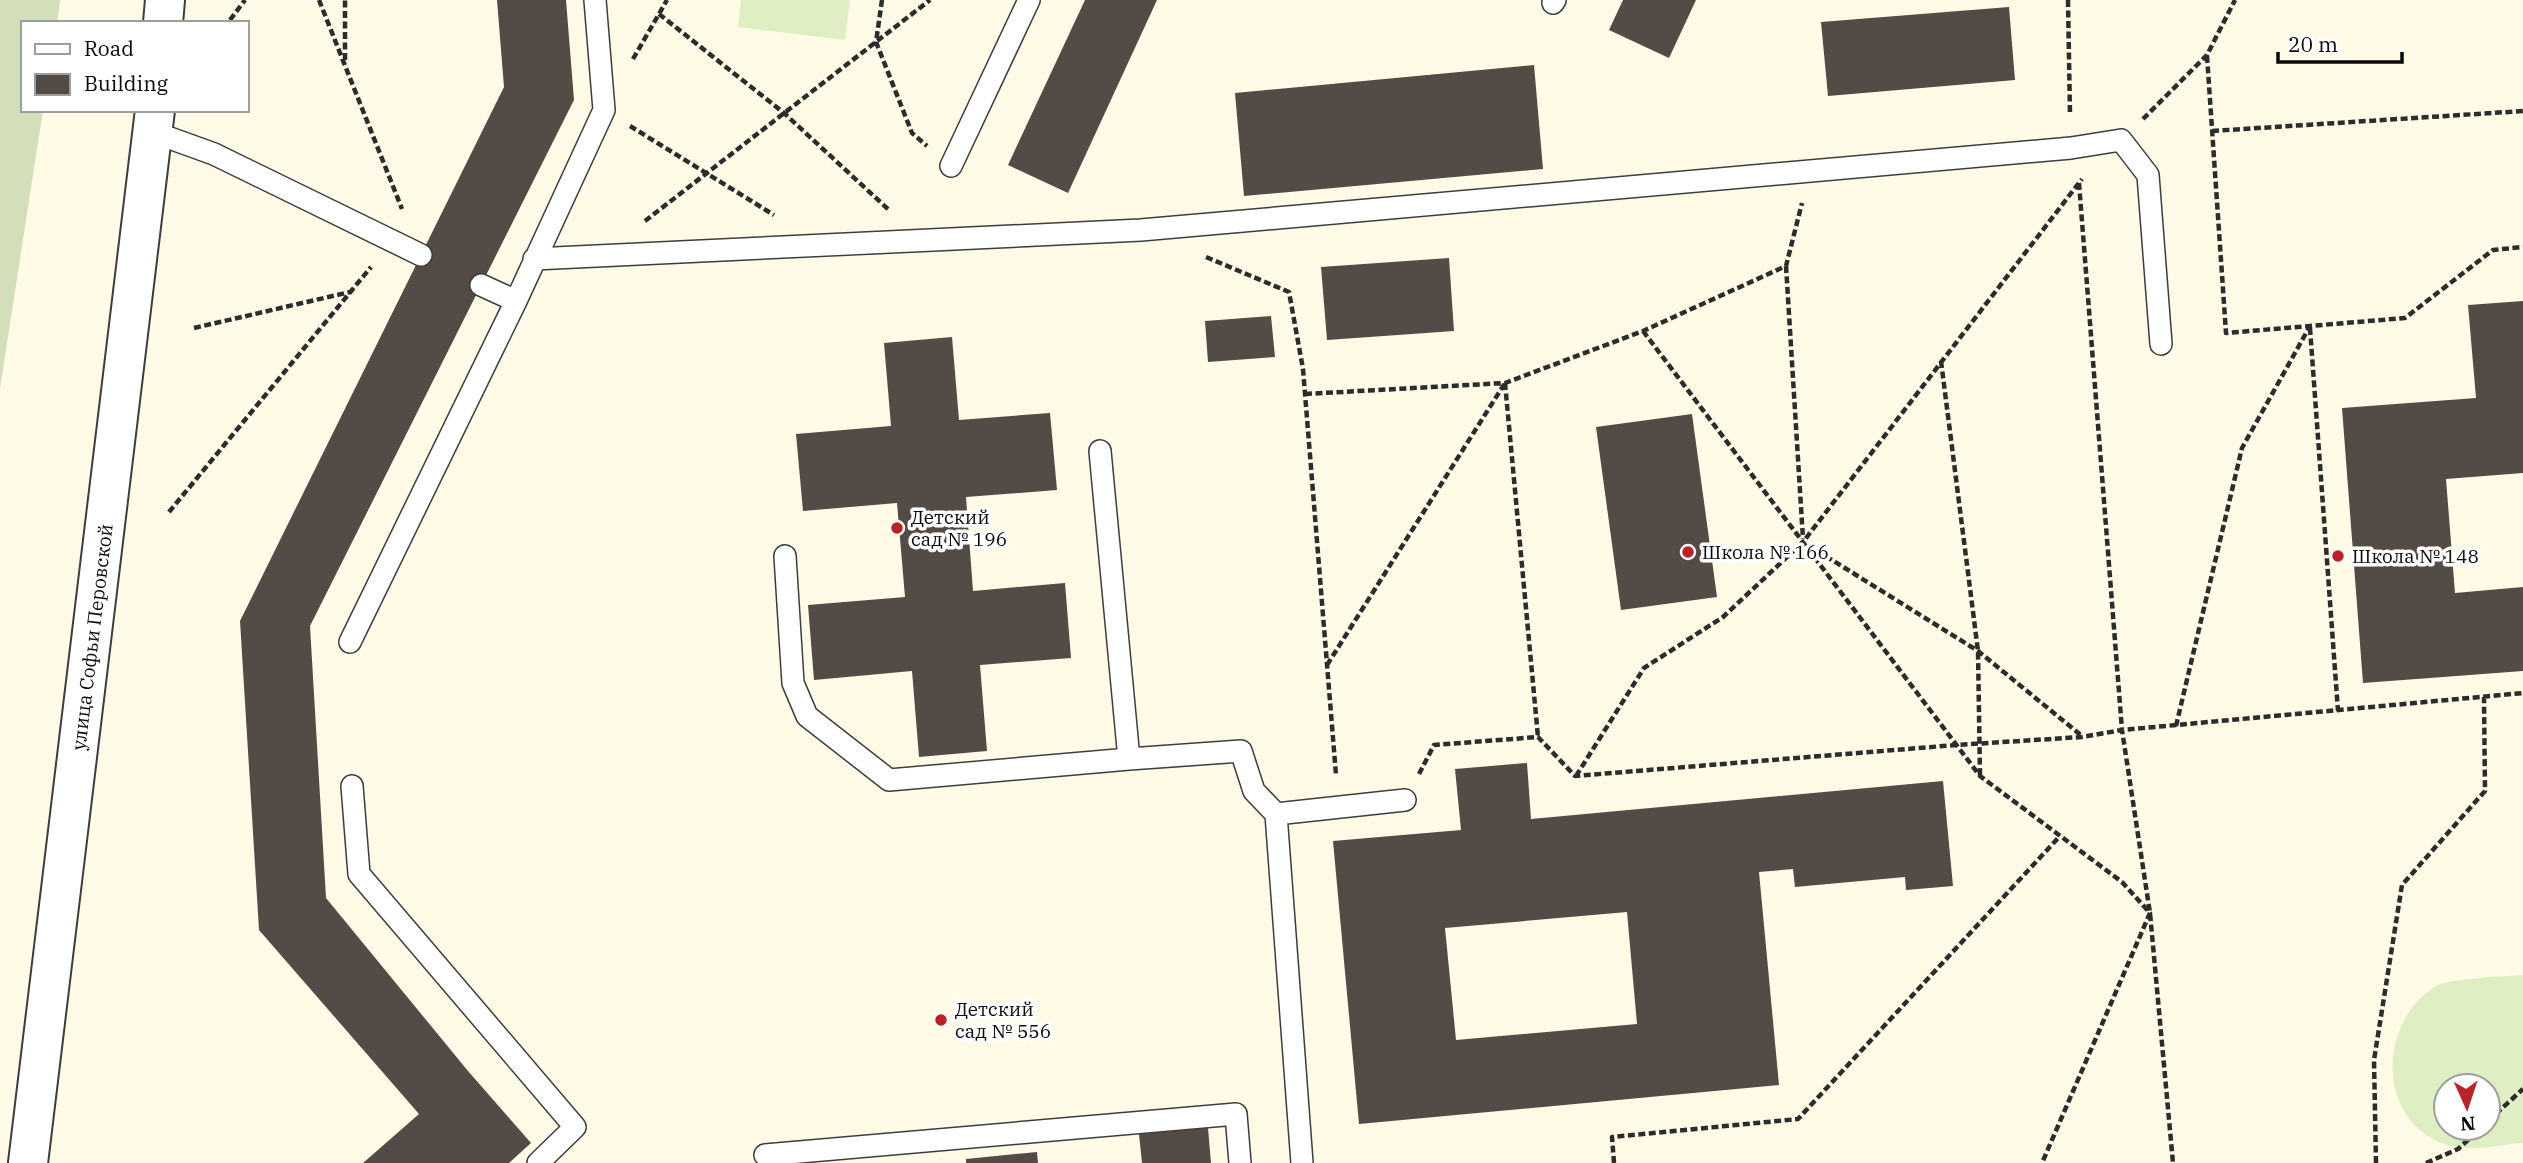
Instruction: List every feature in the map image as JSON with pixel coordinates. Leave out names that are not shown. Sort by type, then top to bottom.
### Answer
[{"type":"street","points":[[163,21],[165,0]]},
{"type":"street","name":"улица Софьи Перовской","points":[[28,1163],[154,121]]},
{"type":"lane","points":[[350,642],[516,301],[604,110],[596,0]]},
{"type":"lane","points":[[951,166],[1030,0]]},
{"type":"lane","points":[[154,121],[214,154],[421,255]]},
{"type":"lane","points":[[534,259],[1141,230],[2071,148],[2121,140],[2148,175],[2161,344]]},
{"type":"lane","points":[[481,285],[516,301]]},
{"type":"lane","points":[[1100,451],[1129,759]]},
{"type":"lane","points":[[785,556],[793,683],[807,716],[889,780],[1241,751],[1254,790],[1276,814],[1301,1163]]},
{"type":"lane","points":[[352,786],[359,874],[575,1127],[538,1163]]},
{"type":"lane","points":[[1276,814],[1405,800]]},
{"type":"lane","points":[[765,1155],[1236,1114],[1240,1163]]},
{"type":"path","points":[[230,20],[245,0]]},
{"type":"path","points":[[169,512],[393,241],[403,211],[319,0]]},
{"type":"path","points":[[345,0],[345,64]]},
{"type":"path","points":[[667,0],[604,110],[822,245]]},
{"type":"path","points":[[882,0],[876,42],[912,132],[951,166]]},
{"type":"path","points":[[600,256],[930,0]]},
{"type":"path","points":[[2068,0],[2071,148]]},
{"type":"path","points":[[1575,776],[1644,667],[1723,617],[1803,542],[2079,183],[2207,55],[2235,0]]},
{"type":"path","points":[[659,14],[784,113],[922,240]]},
{"type":"path","points":[[2207,55],[2226,333],[2405,318],[2493,250],[2523,247]]},
{"type":"path","points":[[2212,131],[2523,111]]},
{"type":"path","points":[[1803,542],[1786,266],[1811,169]]},
{"type":"path","points":[[2079,183],[2122,730],[2150,913],[2173,1163]]},
{"type":"path","points":[[1203,256],[1289,292],[1305,394],[1338,807]]},
{"type":"path","points":[[1305,394],[1505,383],[1643,331],[1786,266]]},
{"type":"path","points":[[194,328],[351,292]]},
{"type":"path","points":[[2310,326],[2338,711]]},
{"type":"path","points":[[2176,726],[2242,448],[2310,326]]},
{"type":"path","points":[[1643,331],[1980,776],[2122,882],[2150,913]]},
{"type":"path","points":[[1941,361],[1978,651],[1980,776]]},
{"type":"path","points":[[1327,666],[1505,383]]},
{"type":"path","points":[[1505,383],[1538,737],[1575,776]]},
{"type":"path","points":[[1803,542],[1978,651],[2082,737]]},
{"type":"path","points":[[1575,776],[2082,737],[2122,730],[2523,693]]},
{"type":"path","points":[[2376,1163],[2374,1060],[2402,885],[2485,791],[2484,697]]},
{"type":"path","points":[[1405,800],[1434,746],[1538,737]]},
{"type":"path","points":[[1614,1163],[1612,1137],[1798,1119],[2060,836]]},
{"type":"path","points":[[2042,1163],[2150,913]]},
{"type":"path","points":[[2502,1108],[2523,1089]]},
{"type":"path","points":[[2427,1163],[2458,1149],[2466,1142]]},
{"type":"green space","points":[[0,0],[60,0],[57,21],[21,21],[21,112],[43,112],[0,388]]},
{"type":"green space","points":[[741,0],[850,0],[845,40],[738,27]]},
{"type":"green space","points":[[2523,975],[2523,1143],[2463,1148],[2440,1142],[2502,1142],[2502,1072],[2432,1072],[2432,1137],[2421,1131],[2406,1113],[2396,1092],[2393,1068],[2395,1044],[2404,1021],[2418,1001],[2438,985],[2466,979]]},
{"type":"building","points":[[497,0],[566,0],[574,100],[310,626],[326,898],[468,1071],[531,1143],[509,1163],[363,1163],[419,1114],[259,930],[240,621],[504,87]]},
{"type":"building","points":[[1085,0],[1157,0],[1068,193],[1008,165]]},
{"type":"building","points":[[1623,0],[1696,0],[1669,58],[1609,30]]},
{"type":"building","points":[[2009,7],[2015,80],[1828,96],[1821,22]]},
{"type":"building","points":[[1534,65],[1543,169],[1244,196],[1235,93]]},
{"type":"building","points":[[1449,258],[1454,331],[1327,340],[1321,267]]},
{"type":"building","points":[[2523,301],[2523,473],[2446,479],[2455,593],[2523,587],[2523,671],[2363,683],[2342,408],[2476,398],[2468,305]]},
{"type":"building","points":[[1271,316],[1275,357],[1208,362],[1205,321]]},
{"type":"building","points":[[952,337],[959,420],[1050,413],[1057,490],[966,497],[973,591],[1065,583],[1071,658],[980,665],[987,751],[919,757],[912,671],[814,680],[808,605],[905,597],[897,503],[803,511],[796,434],[891,426],[884,343]]},
{"type":"building","points":[[1692,414],[1717,597],[1621,610],[1596,427]]},
{"type":"building","points":[[1527,763],[1531,819],[1943,781],[1953,886],[1906,890],[1905,877],[1795,887],[1793,869],[1759,872],[1779,1085],[1359,1124],[1333,841],[1461,830],[1455,769]],"holes":[[[1627,912],[1637,1024],[1456,1040],[1445,928]]]},
{"type":"building","points":[[1208,1128],[1211,1163],[1142,1163],[1139,1134]]},
{"type":"building","points":[[1037,1152],[1038,1163],[966,1163],[966,1159]]},
{"type":"place","name":"Детский сад № 196","points":[[897,528]]},
{"type":"place","name":"Школа № 166","points":[[1688,552]]},
{"type":"place","name":"Школа № 148","points":[[2338,556]]},
{"type":"place","name":"Детский сад № 556","points":[[941,1020]]}]
